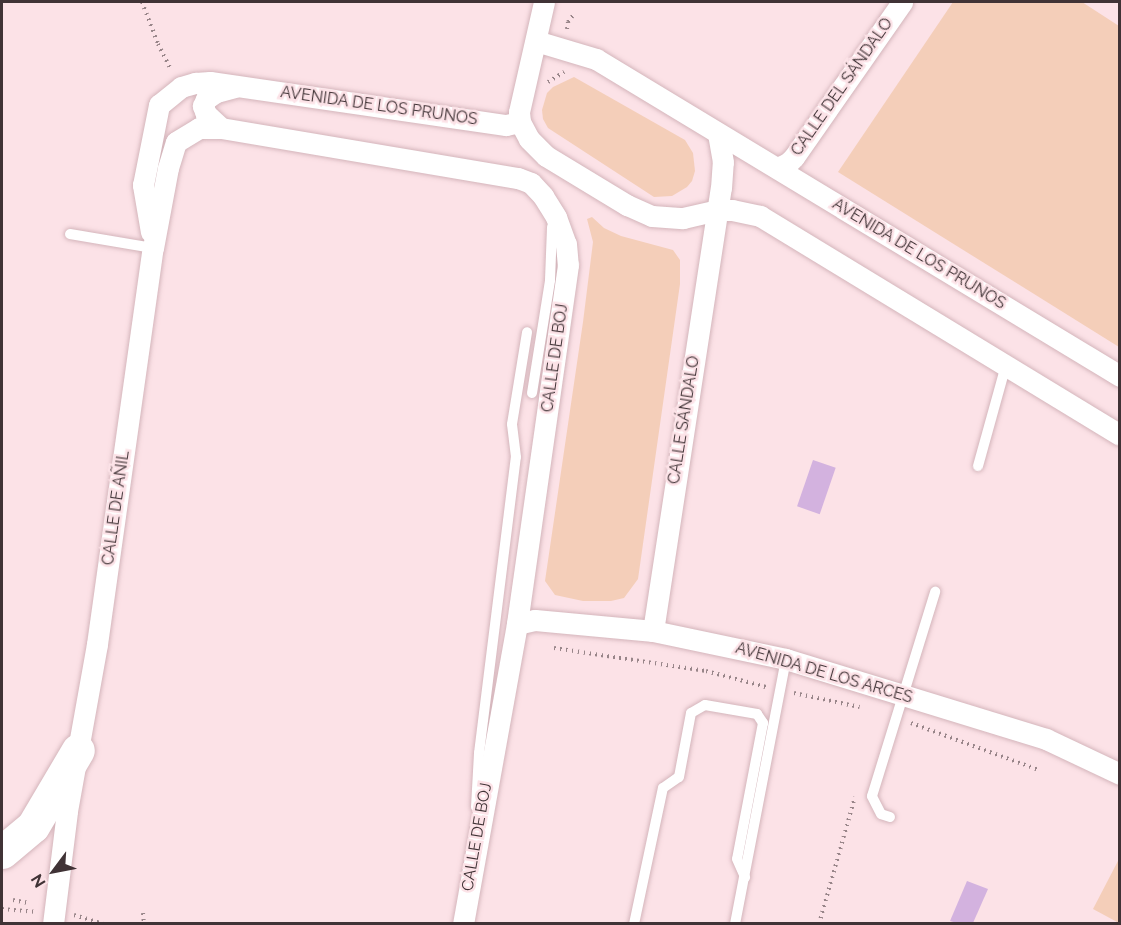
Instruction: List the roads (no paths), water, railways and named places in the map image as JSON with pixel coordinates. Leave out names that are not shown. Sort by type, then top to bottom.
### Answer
[{"type":"highway","points":[[2,852],[33,826],[78,750]]},
{"type":"street","points":[[544,2],[519,112],[520,122],[529,139],[546,156],[627,205],[652,216],[683,218],[717,210],[748,212],[760,216],[1119,435]]},
{"type":"street","name":"CALLE DEL SÁNDALO","points":[[777,168],[794,157],[902,2]]},
{"type":"street","name":"AVENIDA DE LOS PRUNOS","points":[[536,41],[596,59],[1119,376]]},
{"type":"street","name":"AVENIDA DE LOS PRUNOS","points":[[153,248],[143,185],[159,105],[181,87],[210,82],[506,124],[520,122]]},
{"type":"street","points":[[221,128],[206,114],[203,106],[206,99],[216,92],[238,87]]},
{"type":"street","name":"CALLE DE AÑIL","points":[[53,924],[78,750],[97,644],[153,248],[168,168],[176,142],[199,128],[221,128]]},
{"type":"street","name":"CALLE DE BOJ","points":[[221,128],[518,178],[531,183],[543,196],[556,217],[566,244],[568,265],[517,624],[463,924]]},
{"type":"street","points":[[717,210],[723,162],[718,133]]},
{"type":"street","name":"CALLE SÁNDALO","points":[[653,631],[717,210]]},
{"type":"street","name":"AVENIDA DE LOS ARCES","points":[[517,624],[535,620],[653,631],[786,659],[1046,739],[1119,774]]},
{"type":"lane","points":[[532,393],[553,252],[553,232],[543,196]]},
{"type":"lane","points":[[70,234],[153,248]]},
{"type":"lane","points":[[476,843],[479,753],[516,457],[512,424],[527,332]]},
{"type":"lane","points":[[978,466],[1006,365]]},
{"type":"lane","points":[[890,818],[881,814],[872,796],[935,592]]},
{"type":"lane","points":[[735,924],[786,659]]},
{"type":"lane","points":[[634,924],[663,788],[679,777],[691,713],[705,705],[757,714],[763,723],[737,859],[745,877]]}]
